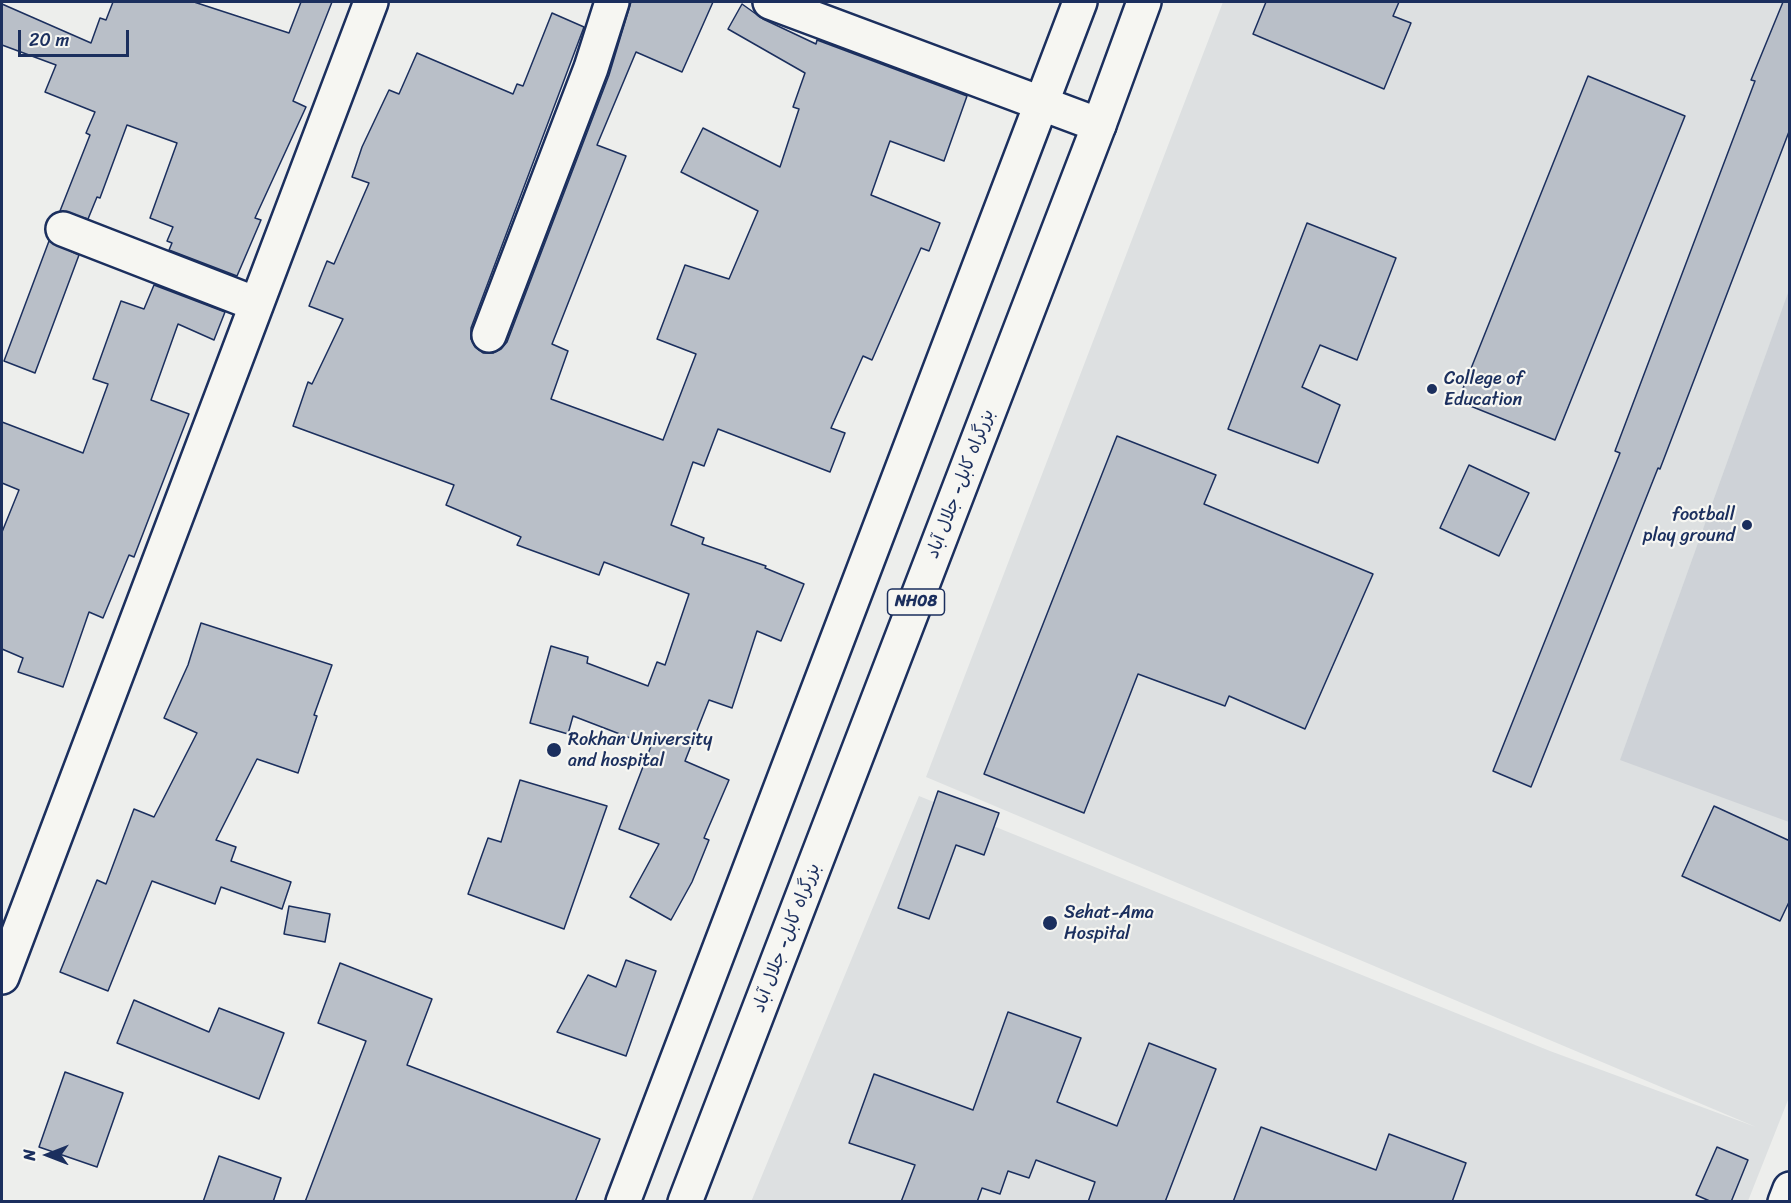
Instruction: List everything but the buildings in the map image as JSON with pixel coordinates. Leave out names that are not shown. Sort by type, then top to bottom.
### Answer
[{"type":"main road","points":[[2,977],[371,2]]},
{"type":"main road","points":[[489,335],[591,68],[612,2]]},
{"type":"main road","points":[[770,2],[1099,125]]},
{"type":"main road","points":[[623,1202],[1080,2]]},
{"type":"main road","name":"بزرگراه کابل- جلال آباد","points":[[685,1202],[1099,125],[1144,2]]},
{"type":"main road","points":[[63,229],[256,303]]},
{"type":"main road","points":[[1785,1202],[1790,1189]]},
{"type":"shaded area","name":"College of Education","points":[[1223,2],[1789,2],[1790,1095],[1748,1201],[751,1202],[919,796],[1550,1051],[1756,1127],[926,777]]},
{"type":"shaded area","name":"football play ground","points":[[1789,290],[1790,822],[1620,760]]},
{"type":"place","name":"College of Education","points":[[1432,389]]},
{"type":"place","name":"football play ground","points":[[1747,525]]},
{"type":"place","name":"Rokhan University and hospital","points":[[554,750]]},
{"type":"place","name":"Sehat-Ama Hospital","points":[[1050,923]]}]
